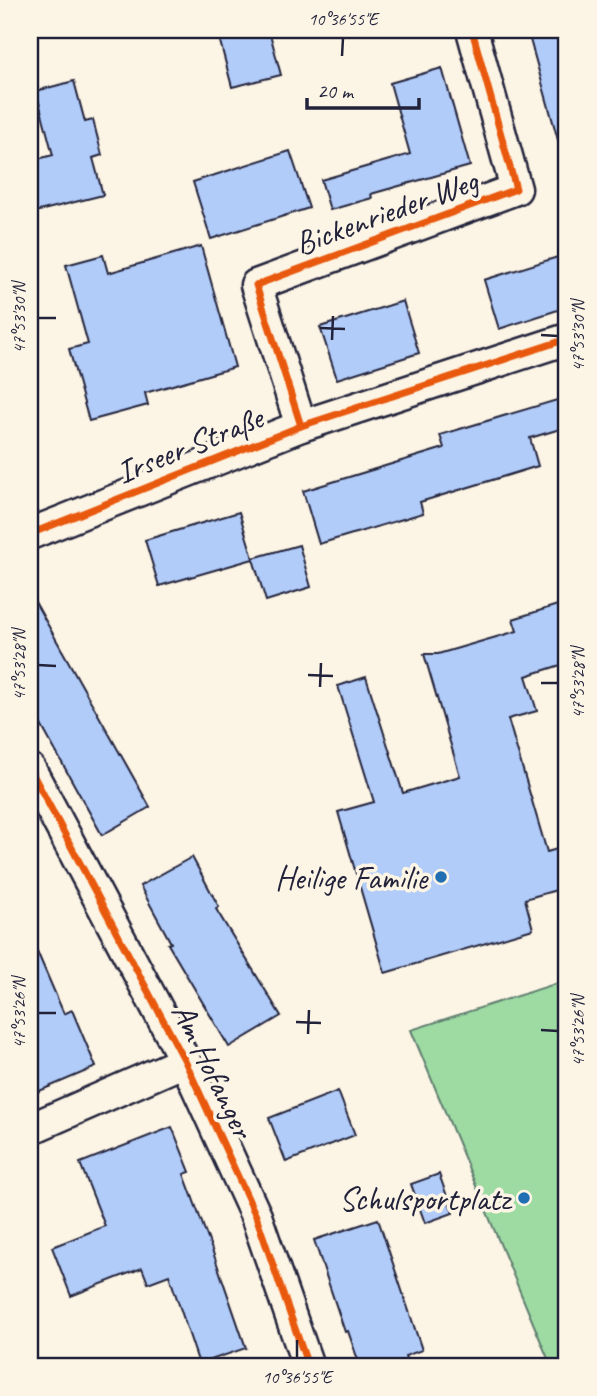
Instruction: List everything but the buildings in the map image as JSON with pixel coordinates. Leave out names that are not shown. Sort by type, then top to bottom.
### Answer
[{"type":"street","name":"Bickenrieder Weg","points":[[301,426],[256,285],[516,189],[471,30]]},
{"type":"street","name":"Irseer Straße","points":[[30,534],[301,426],[567,339]]},
{"type":"street","name":"Am Hofanger","points":[[30,769],[186,1061],[256,1216],[309,1366]]},
{"type":"street","points":[[30,1129],[186,1061]]},
{"type":"green space","name":"Schulsportplatz","points":[[567,980],[567,1366],[551,1366],[411,1030]]},
{"type":"cycle path","points":[[301,426],[256,285],[516,189],[472,30]]},
{"type":"cycle path","points":[[30,534],[301,426],[567,339]]},
{"type":"cycle path","points":[[30,769],[185,1061],[256,1216],[308,1366]]},
{"type":"place","name":"Heilige Familie","points":[[441,877]]},
{"type":"place","name":"Schulsportplatz","points":[[524,1198]]}]
